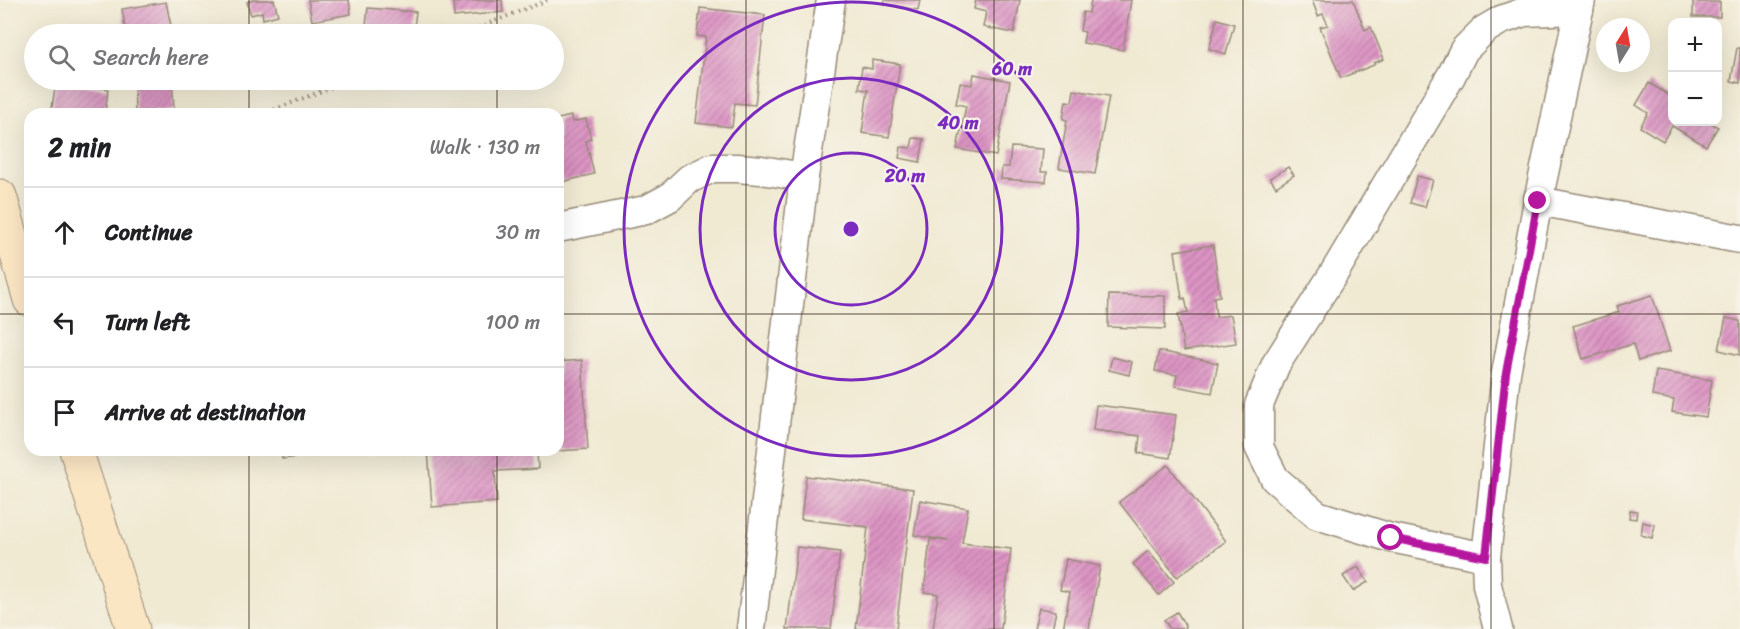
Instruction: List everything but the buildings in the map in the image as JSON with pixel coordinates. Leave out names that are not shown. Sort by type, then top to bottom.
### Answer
[{"type":"street","points":[[751,629],[804,177],[831,0]]},
{"type":"street","points":[[1486,557],[1391,538],[1317,514],[1275,479],[1259,447],[1259,405],[1276,363],[1340,263],[1451,76],[1464,50],[1484,30],[1501,20],[1524,12],[1580,5],[1538,201],[1506,373],[1486,557],[1487,585],[1498,629]]},
{"type":"street","points":[[564,227],[646,210],[670,197],[689,179],[712,168],[749,169],[804,177]]},
{"type":"street","points":[[0,196],[24,279]]},
{"type":"street","points":[[1538,201],[1740,239]]},
{"type":"street","points":[[78,456],[133,629]]},
{"type":"path","points":[[487,24],[548,0]]},
{"type":"path","points":[[278,108],[324,90]]},
{"type":"route","points":[[1391,538],[1486,557],[1506,373],[1538,201]]}]
